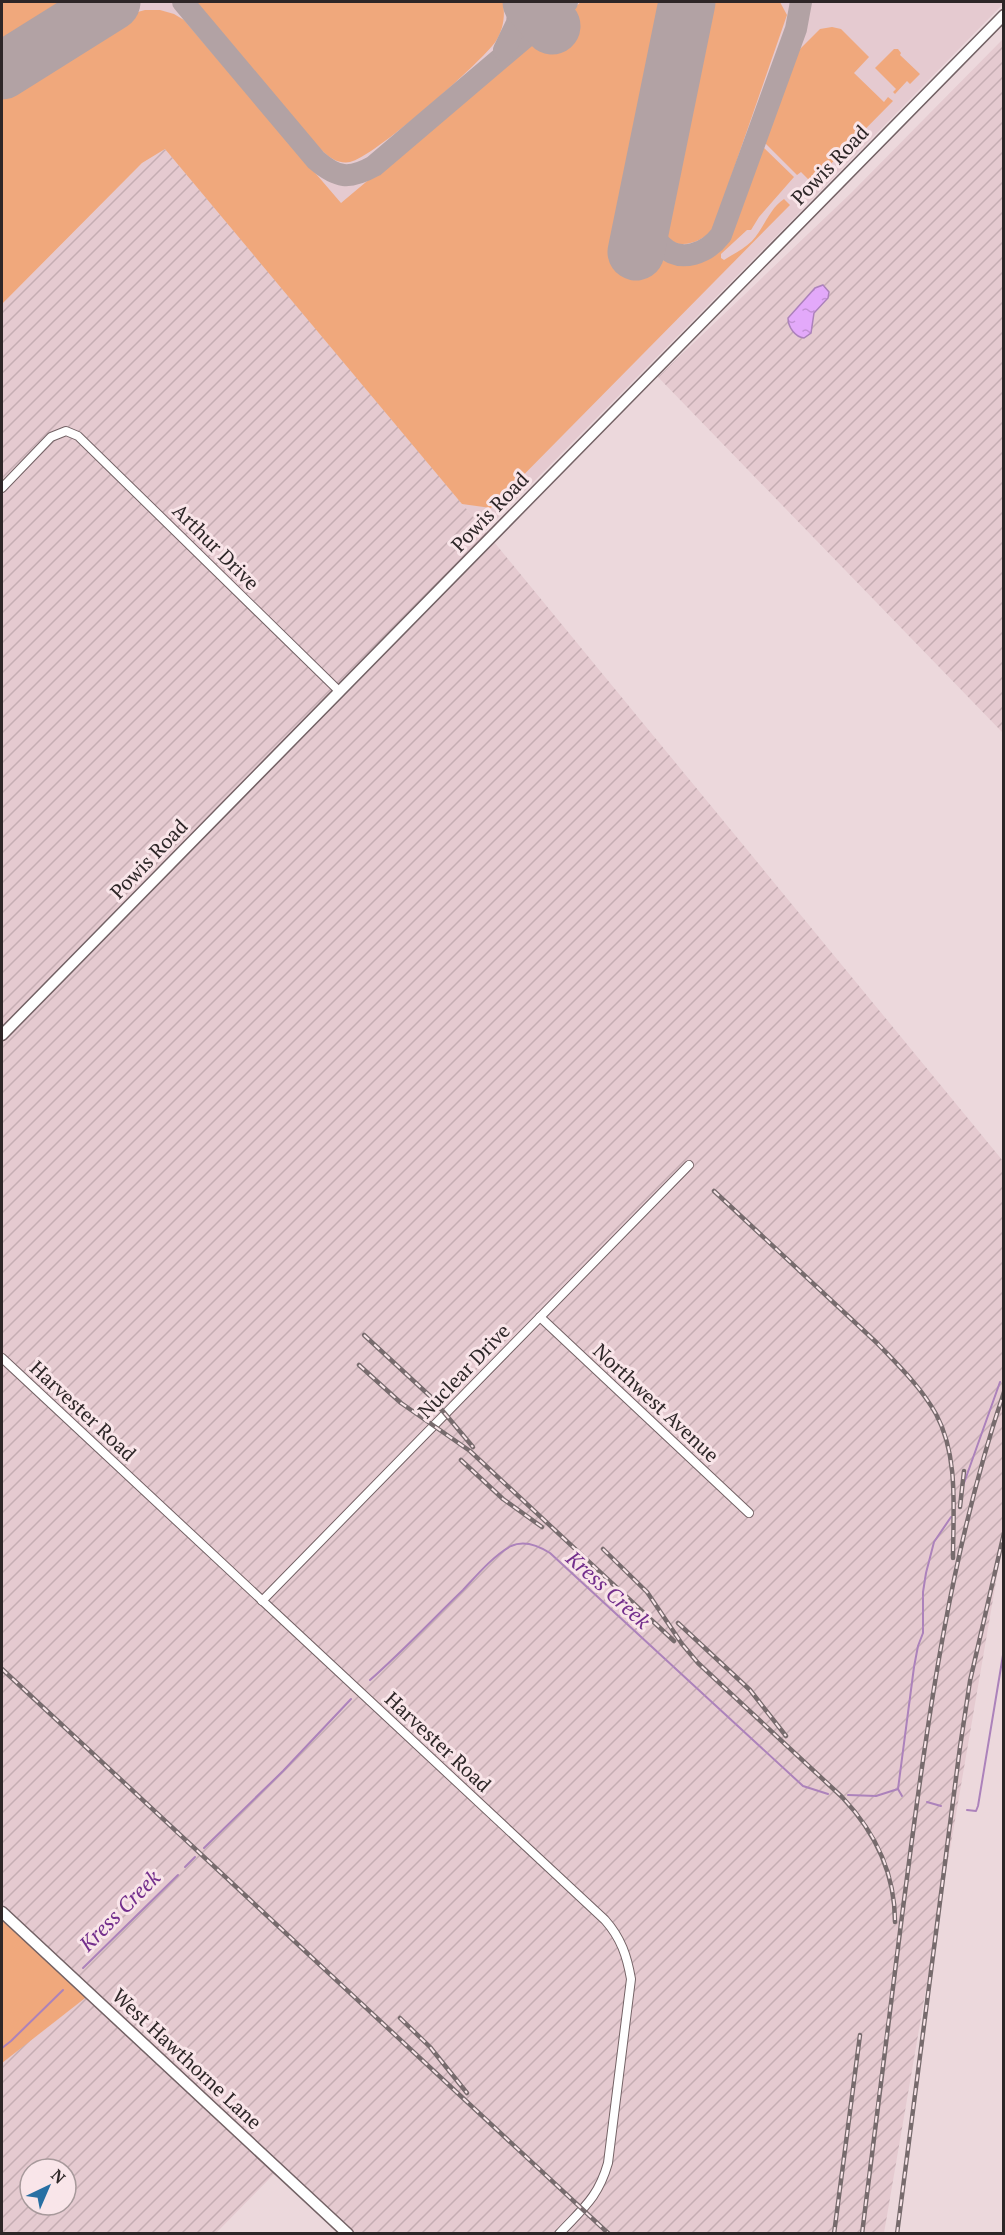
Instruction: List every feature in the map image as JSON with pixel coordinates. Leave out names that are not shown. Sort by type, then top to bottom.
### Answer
[{"type":"street","name":"Powis Road","points":[[2,1035],[1004,15]]},
{"type":"street","name":"Arthur Drive","points":[[2,488],[51,437],[66,431],[82,439],[339,692]]},
{"type":"street","name":"Nuclear Drive","points":[[262,1601],[689,1165]]},
{"type":"street","name":"Northwest Avenue","points":[[540,1317],[749,1512]]},
{"type":"street","name":"Harvester Road","points":[[2,1358],[605,1920],[624,1949],[631,1982],[608,2163],[602,2183],[594,2196],[559,2234]]},
{"type":"street","name":"West Hawthorne Lane","points":[[2,1912],[348,2234]]},
{"type":"shaded area","points":[[2,2],[1003,2],[1003,4],[485,531],[165,150],[142,163],[2,304]]},
{"type":"shaded area","points":[[2,2],[77,2],[2,49]]},
{"type":"shaded area","points":[[196,2],[503,2],[504,17],[496,41],[450,87],[381,144],[362,157],[343,162],[333,159],[315,144]]},
{"type":"shaded area","points":[[581,2],[668,2],[617,249],[682,263],[704,260],[713,255],[729,238],[734,227],[762,146],[794,177],[759,217],[751,230],[747,230],[721,254],[721,258],[724,260],[752,241],[774,208],[784,199],[790,205],[491,508],[462,504],[165,149],[142,163],[2,304],[2,93],[116,21],[145,10],[160,10],[184,20],[341,203],[541,35],[546,41],[568,23],[563,17]]},
{"type":"shaded area","points":[[706,2],[780,2],[787,15],[713,229],[695,242],[680,244],[667,237],[663,230],[662,215]]},
{"type":"shaded area","points":[[832,27],[841,29],[869,57],[854,73],[884,102],[888,97],[893,101],[812,183],[801,172],[797,175],[764,142],[796,53],[820,29]]},
{"type":"shaded area","points":[[1003,39],[1003,733],[658,377],[851,193]]},
{"type":"shaded area","points":[[894,49],[898,49],[900,55],[920,74],[910,84],[907,81],[895,94],[893,92],[896,89],[875,68]]},
{"type":"shaded area","points":[[165,149],[485,531],[1003,1161],[1003,1541],[884,2233],[344,2233],[276,2172],[216,2233],[2,2234],[2,304],[142,163]]},
{"type":"shaded area","points":[[2,1912],[89,1995],[2,2063]]},
{"type":"water","points":[[823,285],[829,292],[828,298],[814,313],[811,333],[804,338],[798,336],[789,325],[788,318],[815,288]]},
{"type":"waterway","points":[[964,1483],[1000,1382]]},
{"type":"waterway","points":[[898,1789],[914,1667],[923,1633],[923,1592],[926,1573],[934,1542],[951,1517]]},
{"type":"waterway","name":"Kress Creek","points":[[370,1680],[498,1555],[516,1544],[531,1545],[550,1553],[803,1786],[828,1794]]},
{"type":"waterway","name":"Kress Creek","points":[[967,1810],[976,1811],[978,1806],[1004,1649]]},
{"type":"waterway","name":"Kress Creek","points":[[204,1848],[283,1771],[351,1699]]},
{"type":"waterway","name":"Kress Creek","points":[[898,1789],[902,1796]]},
{"type":"waterway","name":"Kress Creek","points":[[848,1795],[876,1796],[898,1789]]},
{"type":"waterway","name":"Kress Creek","points":[[927,1802],[941,1806]]},
{"type":"waterway","name":"Kress Creek","points":[[185,1867],[195,1857]]},
{"type":"waterway","name":"Kress Creek","points":[[83,1968],[178,1875]]},
{"type":"waterway","name":"Kress Creek","points":[[2,2048],[63,1990]]},
{"type":"taxiway","points":[[183,2],[316,160],[337,174],[343,175],[357,174],[374,166],[567,2]]},
{"type":"taxiway","points":[[504,50],[517,23],[519,2]]},
{"type":"taxiway","points":[[643,217],[662,246],[677,254],[685,255],[701,251],[709,247],[721,235],[796,29],[801,2]]},
{"type":"runway","points":[[2,71],[112,2]]},
{"type":"runway","points":[[531,2],[552,26]]},
{"type":"runway","points":[[636,252],[687,2]]},
{"type":"railway","points":[[714,1191],[877,1343],[909,1377],[930,1404],[943,1431],[951,1466],[954,1503],[953,1558]]},
{"type":"railway","points":[[364,1335],[431,1397],[473,1447]]},
{"type":"railway","points":[[359,1365],[401,1403],[470,1451],[674,1641]]},
{"type":"railway","points":[[862,2234],[908,1870],[944,1628],[970,1509],[1004,1392]]},
{"type":"railway","points":[[461,1460],[503,1499],[542,1527]]},
{"type":"railway","points":[[960,1507],[964,1471]]},
{"type":"railway","points":[[897,2234],[970,1681],[1004,1533]]},
{"type":"railway","points":[[603,1549],[647,1592],[682,1644],[698,1663],[842,1797],[865,1825],[874,1839],[887,1870],[895,1922]]},
{"type":"railway","points":[[678,1623],[750,1690],[786,1736]]},
{"type":"railway","points":[[2,1669],[609,2234]]},
{"type":"railway","points":[[400,2018],[430,2047],[467,2093]]},
{"type":"railway","points":[[834,2234],[860,2035]]}]
